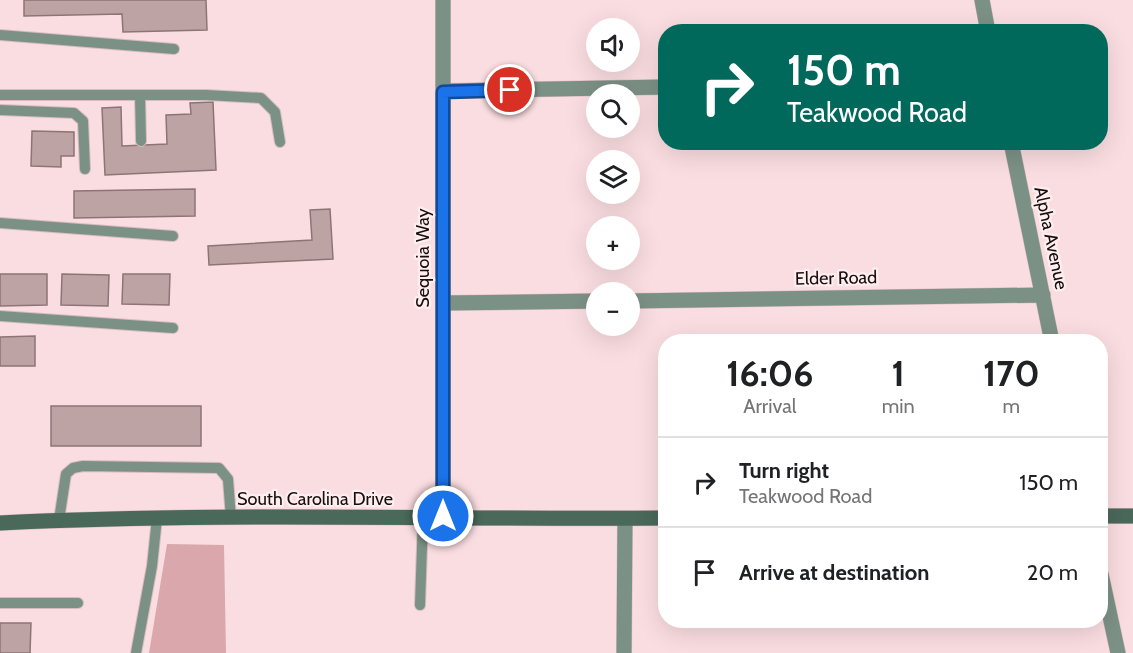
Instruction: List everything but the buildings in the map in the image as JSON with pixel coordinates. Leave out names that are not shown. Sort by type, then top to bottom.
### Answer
[{"type":"street","name":"Sequoia Way","points":[[443,0],[443,516]]},
{"type":"street","points":[[982,0],[986,24]]},
{"type":"street","points":[[443,92],[658,87]]},
{"type":"street","name":"Alpha Avenue","points":[[1013,150],[1050,334]]},
{"type":"street","name":"Elder Road","points":[[640,301],[1042,295]]},
{"type":"street","points":[[443,303],[586,301]]},
{"type":"street","name":"South Carolina Drive","points":[[0,523],[156,518],[443,516],[658,519]]},
{"type":"street","points":[[1108,516],[1133,516]]},
{"type":"street","points":[[624,653],[625,519]]},
{"type":"street","points":[[1108,607],[1118,653]]},
{"type":"lane","points":[[0,35],[174,49]]},
{"type":"lane","points":[[0,95],[261,98],[275,112],[280,142]]},
{"type":"lane","points":[[140,95],[141,141]]},
{"type":"lane","points":[[0,110],[74,113],[80,116],[83,121],[85,169]]},
{"type":"lane","points":[[0,223],[173,236]]},
{"type":"lane","points":[[0,316],[173,328]]},
{"type":"lane","points":[[59,520],[66,474],[73,468],[83,466],[219,468],[228,479],[231,518]]},
{"type":"lane","points":[[420,604],[423,517]]},
{"type":"lane","points":[[136,653],[152,566],[156,518]]},
{"type":"lane","points":[[0,603],[78,603]]},
{"type":"shaded area","points":[[167,544],[224,545],[226,653],[149,653]]},
{"type":"route","points":[[443,516],[443,92],[510,90]]}]
